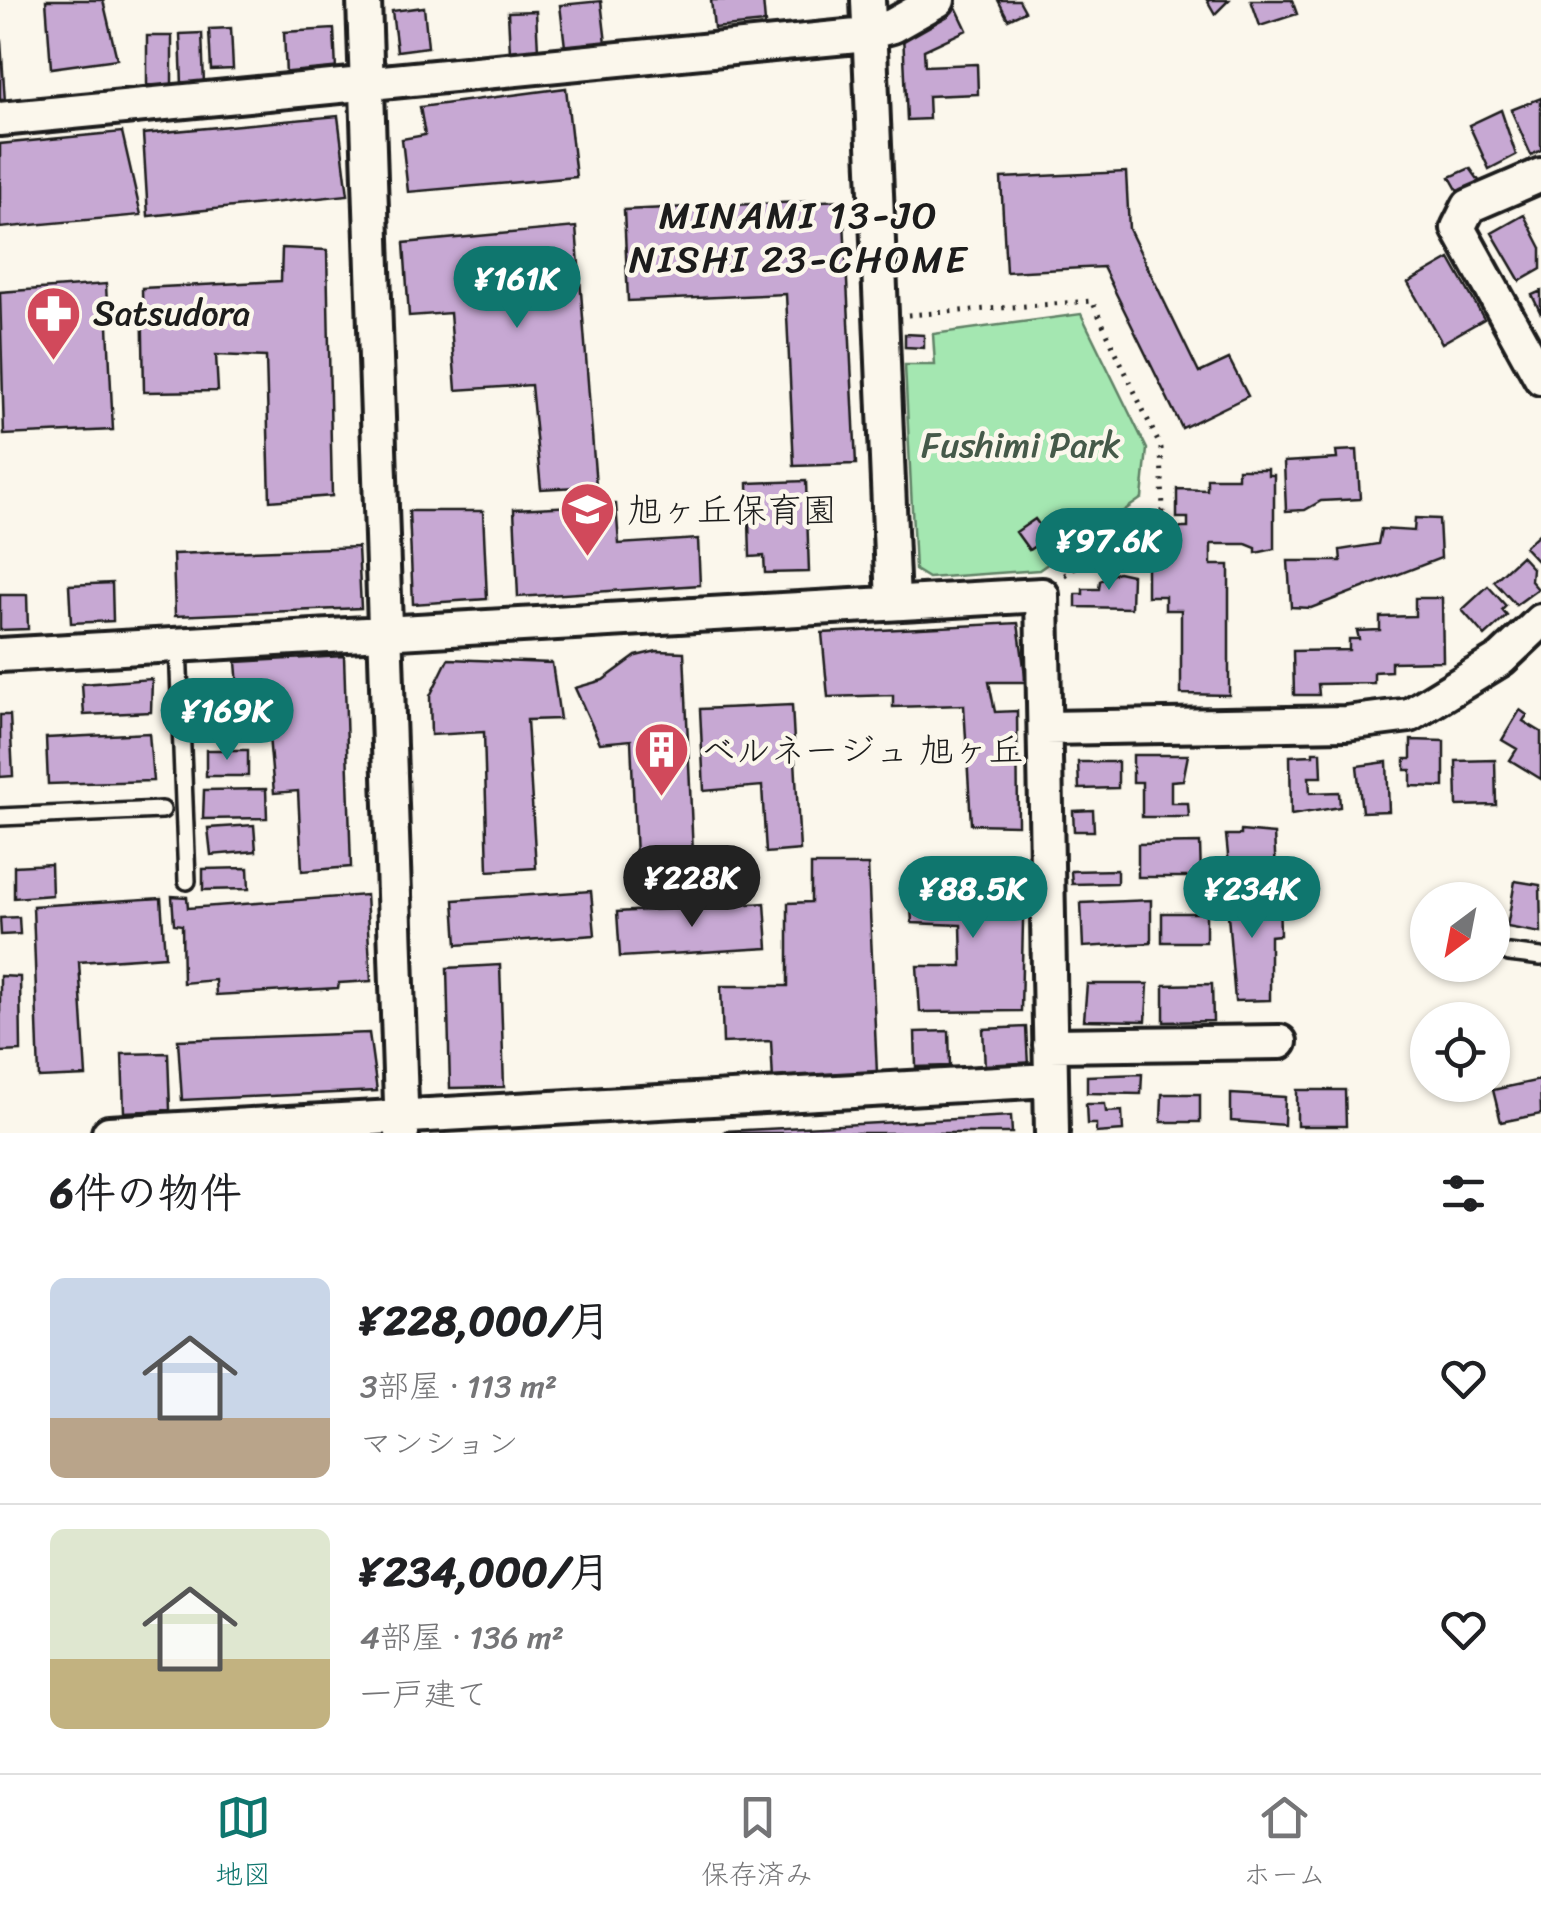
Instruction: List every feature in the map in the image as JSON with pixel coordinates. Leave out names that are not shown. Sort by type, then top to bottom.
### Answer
[{"type":"street","points":[[364,0],[402,1125]]},
{"type":"street","points":[[868,0],[894,603]]},
{"type":"street","points":[[0,119],[869,35],[938,0]]},
{"type":"street","points":[[1541,175],[1469,206],[1458,228],[1541,378]]},
{"type":"street","points":[[0,655],[1042,595],[1052,1133]]},
{"type":"street","points":[[1046,728],[1346,723],[1410,715],[1501,659],[1541,621]]},
{"type":"street","points":[[1050,1045],[1280,1042]]},
{"type":"street","points":[[109,1133],[402,1125],[1050,1080]]},
{"type":"lane","points":[[178,644],[187,882]]},
{"type":"lane","points":[[0,817],[162,810]]},
{"type":"lane","points":[[1510,953],[1541,957]]},
{"type":"path","points":[[901,316],[1092,301],[1161,448],[1163,512],[1050,585]]},
{"type":"green space","name":"Fushimi Park","points":[[1081,314],[1147,449],[1142,498],[1039,570],[928,578],[915,570],[905,365],[935,365],[933,334]]},
{"type":"building","points":[[46,0],[103,0],[117,59],[51,68]]},
{"type":"building","points":[[711,0],[763,0],[765,23],[714,28]]},
{"type":"building","points":[[998,0],[1019,0],[1025,11],[1008,19]]},
{"type":"building","points":[[1207,0],[1229,0],[1215,14]]},
{"type":"building","points":[[1251,0],[1292,0],[1297,14],[1260,26]]},
{"type":"building","points":[[601,1],[606,43],[565,47],[560,5]]},
{"type":"building","points":[[424,7],[428,47],[397,51],[392,11]]},
{"type":"building","points":[[956,7],[967,30],[924,50],[925,66],[977,64],[978,94],[928,96],[929,119],[907,120],[903,33]]},
{"type":"building","points":[[536,11],[538,51],[510,53],[508,12]]},
{"type":"building","points":[[0,26],[5,102],[0,102]]},
{"type":"building","points":[[231,28],[233,69],[211,70],[209,29]]},
{"type":"building","points":[[334,29],[336,70],[286,75],[284,32]]},
{"type":"building","points":[[202,33],[204,84],[182,85],[180,34]]},
{"type":"building","points":[[147,36],[172,36],[172,87],[147,85]]},
{"type":"building","points":[[566,88],[576,177],[408,192],[402,139],[425,135],[420,107]]},
{"type":"building","points":[[1541,98],[1541,150],[1531,155],[1511,110]]},
{"type":"building","points":[[1501,110],[1516,155],[1489,169],[1469,125]]},
{"type":"building","points":[[338,116],[348,195],[148,216],[143,134]]},
{"type":"building","points":[[122,132],[141,215],[0,228],[0,144]]},
{"type":"building","points":[[1470,168],[1480,182],[1459,193],[1450,177]]},
{"type":"building","points":[[1126,172],[1129,229],[1199,373],[1229,359],[1248,396],[1182,428],[1103,267],[1006,272],[1001,178]]},
{"type":"building","points":[[843,200],[856,464],[794,466],[786,294],[628,301],[624,210]]},
{"type":"building","points":[[1524,215],[1541,248],[1541,269],[1520,281],[1492,233]]},
{"type":"building","points":[[576,227],[596,486],[541,489],[531,385],[456,390],[450,313],[409,316],[404,243]]},
{"type":"building","points":[[282,248],[327,250],[332,496],[270,501],[266,357],[216,355],[218,391],[144,392],[142,288],[281,281]]},
{"type":"building","points":[[1450,259],[1484,319],[1442,343],[1408,283]]},
{"type":"building","points":[[106,284],[113,430],[4,435],[0,292]]},
{"type":"building","points":[[1541,291],[1541,314],[1532,295]]},
{"type":"building","points":[[905,334],[924,335],[924,348],[905,347]]},
{"type":"building","points":[[1357,450],[1360,499],[1321,501],[1305,510],[1286,511],[1284,462],[1337,459],[1336,451]]},
{"type":"building","points":[[1238,469],[1268,469],[1268,475],[1274,475],[1274,549],[1256,553],[1256,548],[1246,544],[1211,544],[1211,565],[1229,565],[1229,695],[1181,694],[1181,610],[1165,610],[1165,596],[1147,596],[1147,552],[1160,546],[1160,541],[1175,541],[1175,528],[1188,528],[1188,518],[1177,518],[1177,489],[1207,490],[1207,478],[1238,478]]},
{"type":"building","points":[[806,481],[809,572],[765,573],[764,556],[750,557],[748,483]]},
{"type":"building","points":[[616,504],[619,544],[698,539],[700,585],[518,597],[514,509]]},
{"type":"building","points":[[409,511],[483,511],[487,599],[413,604]]},
{"type":"building","points":[[1415,518],[1439,519],[1441,558],[1311,608],[1291,607],[1288,561],[1341,561],[1340,550],[1378,544],[1381,529],[1414,531]]},
{"type":"building","points":[[1035,519],[1048,537],[1029,550],[1016,532]]},
{"type":"building","points":[[1541,532],[1541,565],[1524,547]]},
{"type":"building","points":[[358,547],[361,608],[175,616],[173,554]]},
{"type":"building","points":[[1521,556],[1532,568],[1531,581],[1538,589],[1516,605],[1494,581]]},
{"type":"building","points":[[1118,572],[1132,575],[1131,608],[1076,607],[1076,594],[1083,594],[1083,589],[1099,589],[1100,581]]},
{"type":"building","points":[[112,583],[113,621],[71,623],[69,585]]},
{"type":"building","points":[[1488,586],[1506,606],[1502,610],[1507,616],[1485,636],[1462,610]]},
{"type":"building","points":[[0,595],[27,595],[28,629],[0,630]]},
{"type":"building","points":[[1415,598],[1442,598],[1443,661],[1391,662],[1391,671],[1374,672],[1374,683],[1318,684],[1319,695],[1294,695],[1293,651],[1349,650],[1349,639],[1359,639],[1357,631],[1380,630],[1380,617],[1415,616]]},
{"type":"building","points":[[1018,623],[1026,682],[989,682],[995,712],[1017,711],[1018,825],[971,824],[964,705],[893,707],[893,695],[828,697],[822,633]]},
{"type":"building","name":"ベルネージュ 旭ヶ丘","points":[[657,651],[684,652],[693,854],[636,858],[631,740],[600,743],[575,688],[603,680],[636,656]]},
{"type":"building","points":[[344,656],[351,867],[302,871],[298,791],[274,793],[269,736],[242,737],[236,662]]},
{"type":"building","points":[[448,659],[552,663],[560,719],[527,720],[536,868],[488,871],[484,732],[431,735],[430,696]]},
{"type":"building","points":[[152,679],[151,712],[84,715],[82,684]]},
{"type":"building","points":[[224,682],[226,738],[199,739],[197,683]]},
{"type":"building","points":[[792,705],[800,850],[766,853],[762,786],[704,791],[700,709]]},
{"type":"building","points":[[1520,710],[1527,715],[1523,721],[1541,732],[1541,779],[1510,760],[1517,749],[1502,740]]},
{"type":"building","points":[[0,715],[10,715],[13,776],[0,777]]},
{"type":"building","points":[[149,733],[153,781],[48,784],[46,738]]},
{"type":"building","points":[[1411,740],[1444,741],[1444,787],[1411,786],[1411,770],[1405,770],[1405,759],[1411,759]]},
{"type":"building","points":[[206,750],[248,750],[248,776],[206,776]]},
{"type":"building","points":[[1321,752],[1322,777],[1309,777],[1310,793],[1339,792],[1340,807],[1291,815],[1290,756]]},
{"type":"building","points":[[1133,755],[1188,755],[1183,780],[1171,781],[1171,803],[1188,803],[1189,817],[1142,817],[1142,782],[1133,782]]},
{"type":"building","points":[[1495,760],[1496,805],[1457,806],[1456,761]]},
{"type":"building","points":[[1078,762],[1118,762],[1118,788],[1079,789]]},
{"type":"building","points":[[1387,762],[1389,811],[1362,812],[1357,766]]},
{"type":"building","points":[[266,789],[267,818],[203,819],[204,790]]},
{"type":"building","points":[[1093,810],[1094,831],[1074,831],[1073,811]]},
{"type":"building","points":[[254,825],[256,851],[211,855],[208,828]]},
{"type":"building","points":[[1241,831],[1274,834],[1276,873],[1230,875],[1226,835],[1241,835]]},
{"type":"building","points":[[1200,843],[1201,877],[1138,877],[1138,844]]},
{"type":"building","points":[[51,864],[52,895],[14,898],[14,866]]},
{"type":"building","points":[[811,865],[868,865],[877,1074],[773,1081],[771,1041],[723,1043],[721,986],[788,986],[788,903],[811,902]]},
{"type":"building","points":[[248,868],[249,889],[203,890],[203,869]]},
{"type":"building","points":[[1117,870],[1117,883],[1072,884],[1071,871]]},
{"type":"building","points":[[909,875],[1024,876],[1021,1011],[920,1012],[917,966],[962,966],[961,925],[912,923]]},
{"type":"building","points":[[1515,881],[1540,885],[1541,933],[1510,928]]},
{"type":"building","points":[[1226,890],[1279,893],[1280,935],[1270,936],[1270,1000],[1235,1001]]},
{"type":"building","points":[[591,891],[595,935],[457,945],[454,900]]},
{"type":"building","points":[[366,895],[371,981],[339,983],[338,988],[216,995],[215,980],[183,983],[182,925],[174,924],[172,896],[187,897],[188,908]]},
{"type":"building","points":[[161,898],[165,956],[79,962],[86,1076],[39,1078],[33,906]]},
{"type":"building","points":[[1151,900],[1151,943],[1083,947],[1081,903]]},
{"type":"building","points":[[765,903],[768,948],[620,957],[617,912]]},
{"type":"building","points":[[1162,913],[1206,913],[1206,942],[1162,942]]},
{"type":"building","points":[[19,917],[20,934],[1,935],[0,918]]},
{"type":"building","points":[[500,965],[504,1087],[450,1088],[447,968]]},
{"type":"building","points":[[0,976],[20,977],[21,1051],[0,1052]]},
{"type":"building","points":[[1087,984],[1148,984],[1146,1021],[1084,1020]]},
{"type":"building","points":[[1212,984],[1213,1021],[1164,1022],[1164,985]]},
{"type":"building","points":[[1026,1027],[1028,1066],[985,1068],[983,1029]]},
{"type":"building","points":[[949,1031],[950,1066],[916,1067],[915,1032]]},
{"type":"building","points":[[369,1033],[377,1091],[182,1100],[178,1040]]},
{"type":"building","points":[[168,1053],[170,1110],[124,1112],[122,1054]]},
{"type":"building","points":[[1142,1074],[1141,1094],[1087,1093],[1087,1076]]},
{"type":"building","points":[[1540,1080],[1541,1114],[1501,1122],[1496,1102],[1510,1102],[1510,1086]]},
{"type":"building","points":[[1297,1090],[1345,1090],[1346,1126],[1297,1126]]},
{"type":"building","points":[[1162,1094],[1200,1094],[1200,1122],[1161,1122]]},
{"type":"building","points":[[1231,1094],[1285,1097],[1284,1125],[1231,1121]]},
{"type":"building","points":[[1086,1104],[1105,1104],[1106,1112],[1122,1111],[1123,1131],[1096,1133],[1096,1124],[1087,1124]]},
{"type":"building","points":[[1011,1116],[1012,1133],[725,1133],[725,1131]]},
{"type":"place","name":"Satsudora","points":[[54,362]]},
{"type":"place","name":"旭ヶ丘保育園","points":[[588,559]]},
{"type":"place","name":"ベルネージュ 旭ヶ丘","points":[[662,799]]},
{"type":"district","name":"MINAMI 13-JO NISHI 23-CHOME","points":[[799,237]]}]
